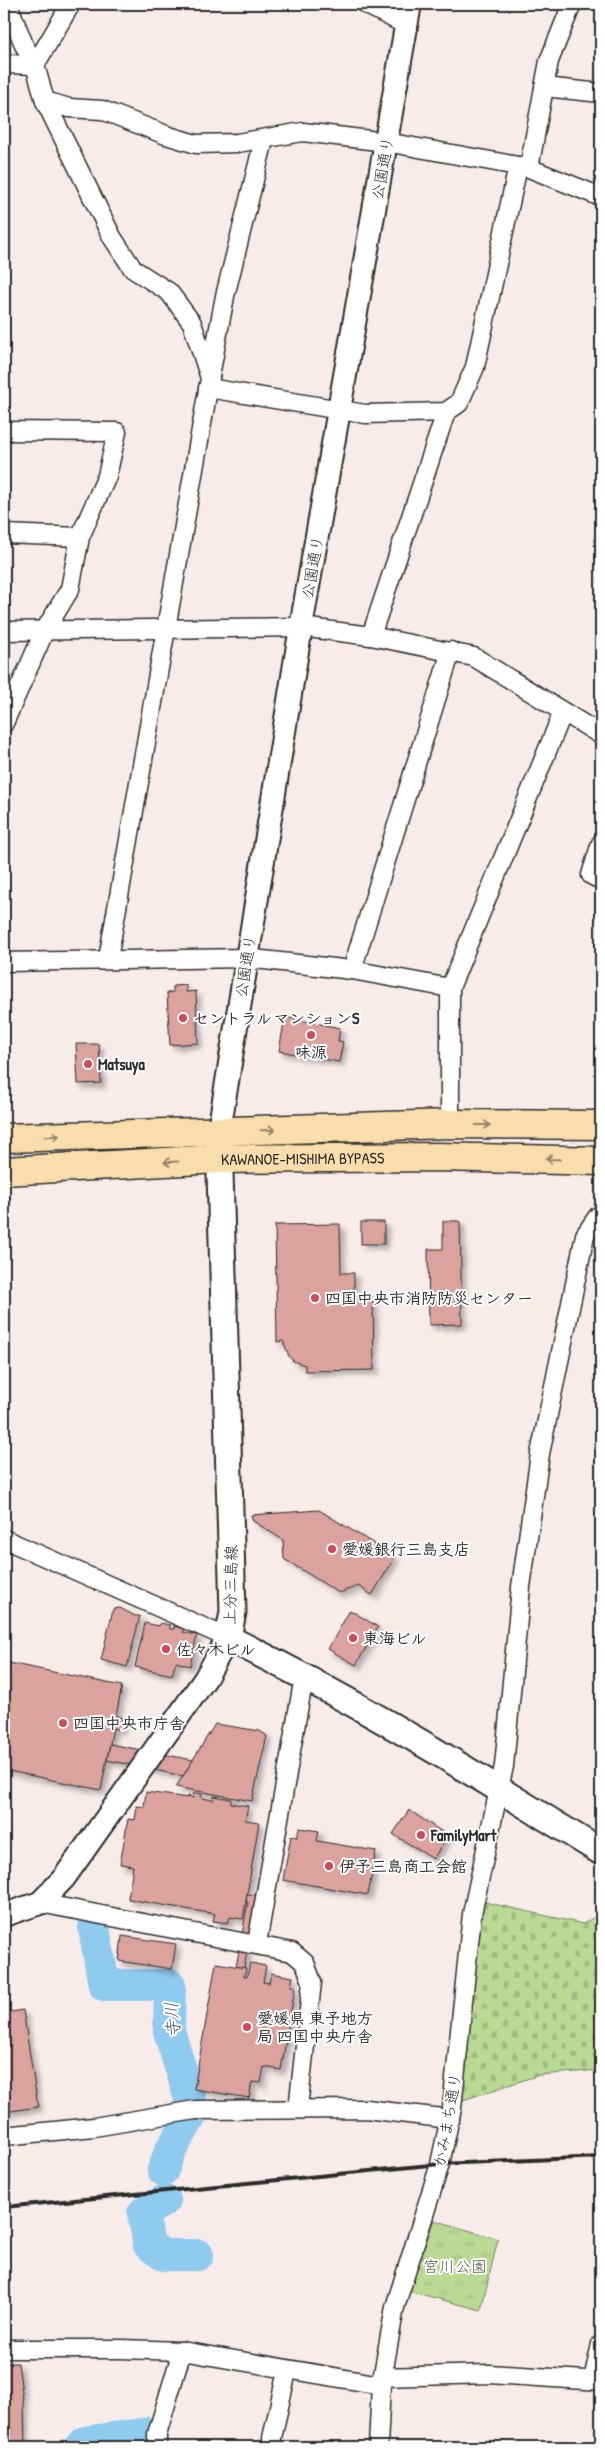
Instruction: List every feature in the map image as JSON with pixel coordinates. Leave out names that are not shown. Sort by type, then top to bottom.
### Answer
[{"type":"highway","name":"KAWANOE-MISHIMA BYPASS","points":[[4,1138],[450,1124],[601,1125]]},
{"type":"highway","name":"KAWANOE-MISHIMA BYPASS","points":[[4,1171],[219,1159],[438,1157],[601,1160]]},
{"type":"main road","name":"上分三島線","points":[[219,1131],[233,1612],[228,1638],[304,1677],[500,1790],[601,1852]]},
{"type":"street","points":[[8,4],[24,45],[35,65],[45,101],[117,245],[133,269],[169,292],[192,323],[209,383]]},
{"type":"street","points":[[35,65],[71,4]]},
{"type":"street","points":[[365,4],[408,14]]},
{"type":"street","points":[[209,383],[365,414],[446,412],[460,403],[475,367],[549,61],[572,4]]},
{"type":"street","name":"公園通り","points":[[219,1131],[301,627],[408,14]]},
{"type":"street","points":[[4,64],[35,65]]},
{"type":"street","points":[[544,87],[601,93]]},
{"type":"street","points":[[45,101],[69,108],[102,110],[166,136],[196,144],[264,140],[303,132],[386,142],[524,167],[601,197]]},
{"type":"street","points":[[108,959],[225,296],[264,140]]},
{"type":"street","points":[[371,636],[446,412]]},
{"type":"street","points":[[4,431],[117,432],[106,476],[80,537],[70,589],[45,630],[4,723]]},
{"type":"street","points":[[4,534],[80,537]]},
{"type":"street","points":[[4,631],[301,627],[371,636],[474,657],[601,735]]},
{"type":"street","points":[[352,970],[451,651]]},
{"type":"street","points":[[450,1124],[450,988],[563,712]]},
{"type":"street","points":[[601,843],[591,875],[601,880]]},
{"type":"street","points":[[4,962],[246,958],[352,970],[450,988]]},
{"type":"street","name":"かみまち通り","points":[[378,2447],[382,2381],[395,2307],[440,2164],[450,2119],[472,1914],[500,1790],[521,1587],[540,1454],[585,1235],[598,1216],[601,1215]]},
{"type":"street","points":[[4,1539],[228,1638],[205,1679],[70,1870],[40,1903]]},
{"type":"street","points":[[257,1943],[304,1677]]},
{"type":"street","points":[[4,1914],[40,1903],[257,1943],[292,1952],[304,1964],[312,1982],[298,2109]]},
{"type":"street","points":[[4,2136],[94,2128],[190,2111],[366,2109],[450,2119]]},
{"type":"street","points":[[4,2349],[182,2351],[287,2370],[382,2381],[489,2374],[597,2380],[601,2344]]},
{"type":"street","points":[[157,2447],[157,2434],[182,2351]]},
{"type":"street","points":[[272,2438],[287,2370]]},
{"type":"green space","points":[[480,1901],[583,1924],[601,1913],[601,2070],[539,2075],[460,2101]]},
{"type":"green space","name":"宮川公園","points":[[434,2220],[498,2239],[481,2310],[409,2291]]},
{"type":"building","name":"セントラルマンションS","points":[[186,985],[186,992],[196,991],[198,1043],[170,1045],[167,993],[173,992],[173,986]]},
{"type":"building","name":"味源","points":[[285,1017],[340,1028],[338,1041],[343,1042],[339,1062],[279,1051]]},
{"type":"building","name":"Matsuya","points":[[76,1044],[99,1044],[101,1083],[78,1084]]},
{"type":"building","points":[[443,1221],[460,1221],[462,1324],[429,1325],[428,1249],[443,1249]]},
{"type":"building","points":[[361,1222],[384,1222],[384,1244],[361,1244]]},
{"type":"building","name":"四国中央市消防防災センター","points":[[340,1224],[341,1273],[354,1273],[354,1298],[373,1297],[374,1370],[305,1371],[305,1365],[293,1361],[289,1356],[283,1341],[277,1342],[275,1225]]},
{"type":"building","name":"愛媛銀行三島支店","points":[[319,1510],[395,1557],[372,1595],[358,1586],[339,1593],[284,1559],[283,1540],[253,1521],[251,1515]]},
{"type":"building","points":[[120,1608],[135,1616],[140,1616],[127,1667],[101,1660],[113,1609]]},
{"type":"building","name":"東海ビル","points":[[350,1610],[378,1627],[356,1665],[328,1649]]},
{"type":"building","name":"佐々木ビル","points":[[145,1623],[159,1626],[160,1623],[170,1625],[170,1629],[174,1629],[174,1626],[184,1629],[183,1632],[197,1635],[190,1666],[176,1662],[172,1675],[135,1667]]},
{"type":"building","name":"四国中央市庁舎","points":[[4,1662],[122,1686],[116,1716],[122,1718],[120,1730],[113,1728],[101,1790],[4,1770]]},
{"type":"building","points":[[215,1724],[260,1731],[267,1736],[252,1801],[176,1787]]},
{"type":"building","points":[[110,1744],[193,1760],[183,1776],[107,1760]]},
{"type":"building","points":[[146,1792],[188,1798],[188,1796],[193,1798],[194,1793],[202,1794],[201,1798],[213,1800],[214,1796],[231,1799],[231,1803],[248,1806],[245,1820],[259,1822],[243,1919],[230,1917],[228,1923],[213,1921],[215,1914],[128,1899],[133,1866],[120,1864],[128,1819],[135,1820],[137,1806],[144,1807]]},
{"type":"building","name":"FamilyMart","points":[[409,1810],[448,1836],[433,1859],[393,1834]]},
{"type":"building","name":"伊予三島商工会館","points":[[299,1828],[319,1831],[317,1841],[376,1851],[368,1895],[283,1880],[291,1836],[297,1837]]},
{"type":"building","points":[[247,1894],[257,1895],[244,1968],[236,1967],[248,1902],[246,1902]]},
{"type":"building","points":[[122,1936],[176,1944],[172,1969],[119,1961]]},
{"type":"building","name":"愛媛県 東予地方 局 四国中央庁舎","points":[[216,1963],[246,1968],[244,1977],[247,1977],[250,1963],[266,1966],[263,1982],[269,1983],[271,1973],[293,1977],[291,1986],[295,1987],[281,2070],[264,2067],[261,2083],[252,2082],[249,2098],[194,2089]]},
{"type":"building","points":[[23,2010],[38,2107],[4,2112],[4,2013]]},
{"type":"building","points":[[4,2363],[18,2363],[24,2407],[25,2443],[4,2443]]},
{"type":"waterway","name":"寺川","points":[[94,1928],[104,1985],[170,1985],[169,2031],[191,2102],[190,2118],[170,2151],[163,2170]]},
{"type":"waterway","name":"寺川","points":[[165,2200],[143,2213],[149,2245],[163,2255],[198,2255]]},
{"type":"waterway","name":"寺川","points":[[80,2447],[84,2442],[148,2433]]},
{"type":"railway","points":[[4,2207],[440,2164],[601,2157]]},
{"type":"place","name":"セントラルマンションS","points":[[183,1018]]},
{"type":"place","name":"味源","points":[[311,1035]]},
{"type":"place","name":"Matsuya","points":[[88,1064]]},
{"type":"place","name":"四国中央市消防防災センター","points":[[315,1298]]},
{"type":"place","name":"愛媛銀行三島支店","points":[[332,1549]]},
{"type":"place","name":"東海ビル","points":[[353,1638]]},
{"type":"place","name":"佐々木ビル","points":[[166,1649]]},
{"type":"place","name":"四国中央市庁舎","points":[[63,1723]]},
{"type":"place","name":"FamilyMart","points":[[421,1835]]},
{"type":"place","name":"伊予三島商工会館","points":[[329,1866]]},
{"type":"place","name":"愛媛県 東予地方 局 四国中央庁舎","points":[[247,2027]]}]
